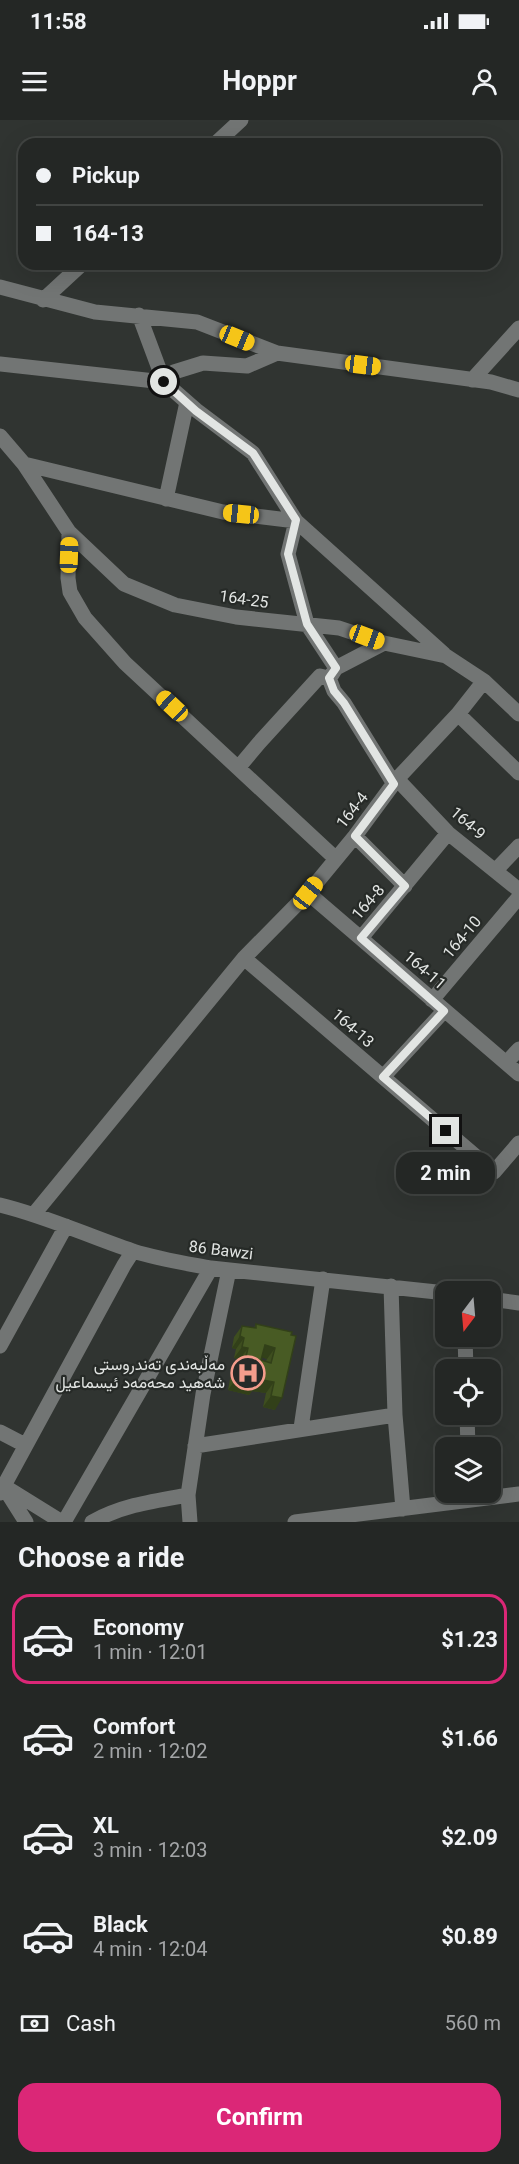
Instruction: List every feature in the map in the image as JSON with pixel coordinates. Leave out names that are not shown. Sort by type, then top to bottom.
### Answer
[{"type":"street","points":[[222,138],[241,120]]},
{"type":"street","points":[[43,300],[76,270]]},
{"type":"street","points":[[0,287],[95,312],[197,322],[277,353],[472,380],[519,390]]},
{"type":"street","points":[[139,315],[164,382],[253,453],[296,520],[446,656]]},
{"type":"street","points":[[472,380],[519,327]]},
{"type":"street","points":[[164,382],[174,372],[203,363],[247,366],[277,353]]},
{"type":"street","points":[[0,364],[164,382]]},
{"type":"street","points":[[166,499],[187,402]]},
{"type":"street","points":[[0,436],[24,464],[69,532],[70,592],[85,618],[125,663],[335,858]]},
{"type":"street","points":[[24,464],[223,513],[296,520]]},
{"type":"street","name":"164-9","points":[[296,520],[288,554],[307,624],[333,673],[334,691],[395,782],[448,832],[519,890]]},
{"type":"street","name":"164-25","points":[[69,532],[124,584],[175,605],[236,618],[339,628],[384,643],[446,656],[484,681],[519,714]]},
{"type":"street","points":[[238,768],[320,676],[333,673],[384,643]]},
{"type":"street","name":"164-4","points":[[34,1214],[244,958],[308,893],[355,836],[395,782],[458,714],[484,681]]},
{"type":"street","points":[[458,714],[519,772]]},
{"type":"street","name":"164-8","points":[[361,938],[448,832]]},
{"type":"street","points":[[355,836],[405,886]]},
{"type":"street","points":[[496,870],[519,846]]},
{"type":"street","name":"164-11","points":[[308,893],[519,1074]]},
{"type":"street","name":"164-10","points":[[432,1000],[519,897]]},
{"type":"street","name":"164-13","points":[[244,958],[494,1172],[519,1143]]},
{"type":"street","points":[[383,1077],[444,1011]]},
{"type":"street","points":[[506,1063],[519,1049]]},
{"type":"street","name":"86 Bawzi","points":[[1,1207],[34,1214],[133,1251],[172,1261],[211,1268],[435,1292]]},
{"type":"street","points":[[0,1346],[66,1226]]},
{"type":"street","points":[[2,1489],[133,1251]]},
{"type":"street","points":[[2,1489],[63,1522],[211,1268]]},
{"type":"street","points":[[190,1522],[188,1495],[203,1394],[229,1270]]},
{"type":"street","points":[[301,1428],[323,1279]]},
{"type":"street","points":[[392,1286],[395,1416],[403,1509]]},
{"type":"street","points":[[501,1301],[519,1303]]},
{"type":"street","points":[[195,1446],[301,1428],[395,1416]]},
{"type":"street","points":[[0,1432],[25,1445]]},
{"type":"street","points":[[2,1489],[26,1522]]},
{"type":"street","points":[[501,1495],[519,1494]]},
{"type":"street","points":[[92,1522],[131,1505],[188,1495]]},
{"type":"street","points":[[295,1522],[386,1517],[403,1509],[436,1503]]},
{"type":"building","points":[[256,1324],[292,1332],[291,1335],[296,1336],[282,1398],[271,1396],[274,1382],[258,1379],[257,1384],[236,1379],[238,1368],[243,1369],[248,1348],[242,1347],[244,1338],[240,1336],[242,1326],[256,1328]],"holes":[[[265,1345],[275,1348],[271,1363],[261,1360]]]},
{"type":"place","name":"مەڵبەندی تەندروستی شەهید محەمەد ئیسماعیل","points":[[248,1373]]},
{"type":"route","points":[[164,382],[196,411],[253,453],[296,520],[288,554],[307,624],[336,668],[329,678],[334,691],[344,703],[394,784],[355,836],[405,886],[361,938],[444,1011],[383,1077],[446,1131]]}]
